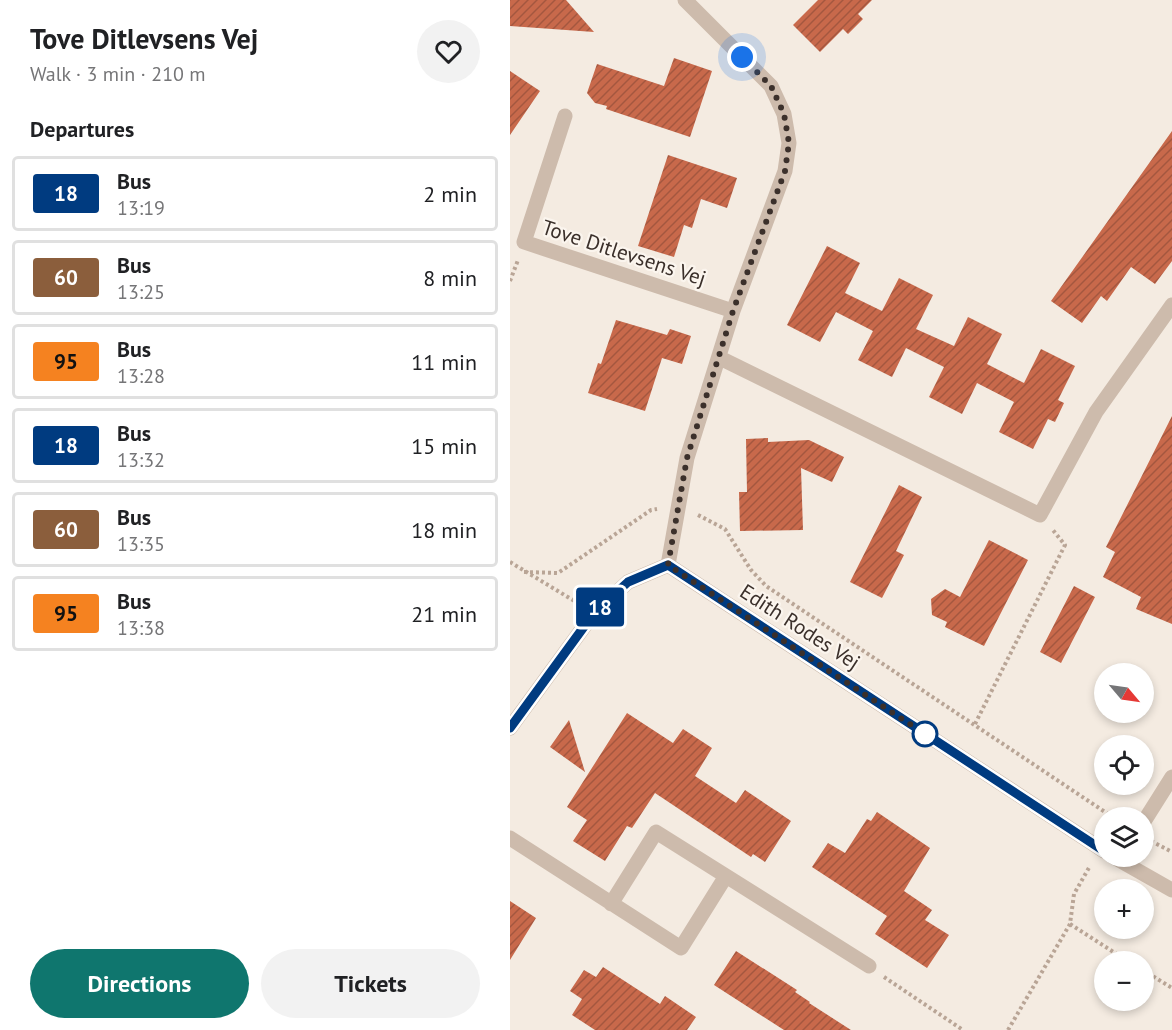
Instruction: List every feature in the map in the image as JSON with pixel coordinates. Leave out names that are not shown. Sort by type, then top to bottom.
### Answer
[{"type":"street","points":[[510,728],[594,613],[628,582],[668,565],[687,458],[733,311],[785,171],[789,143],[784,114],[771,86],[685,0]]},
{"type":"street","name":"Tove Ditlevsens Vej","points":[[565,116],[524,242],[733,311]]},
{"type":"street","points":[[720,358],[1040,515],[1096,412],[1172,305]]},
{"type":"street","name":"Edith Rodes Vej","points":[[668,565],[1094,844]]},
{"type":"street","points":[[1153,807],[1172,777]]},
{"type":"street","points":[[611,904],[656,832],[869,966]]},
{"type":"street","points":[[510,838],[681,948],[726,876]]},
{"type":"street","points":[[1132,867],[1172,890]]},
{"type":"path","points":[[524,572],[558,573],[651,510],[679,507],[715,522],[725,529],[751,570],[766,586],[1098,807]]},
{"type":"path","points":[[975,724],[1065,545],[1040,515]]},
{"type":"path","points":[[510,562],[594,613]]},
{"type":"path","points":[[1154,842],[1172,852]]},
{"type":"path","points":[[1008,1030],[1070,924],[1074,894],[1094,860]]},
{"type":"path","points":[[1070,924],[1112,951]]},
{"type":"path","points":[[869,966],[963,1030]]},
{"type":"path","points":[[1154,977],[1172,988]]},
{"type":"building","points":[[510,0],[566,0],[594,32],[510,26]]},
{"type":"building","points":[[818,0],[872,0],[858,14],[863,19],[848,34],[843,29],[820,52],[793,25]]},
{"type":"building","points":[[674,58],[712,71],[690,137],[606,109],[607,106],[595,103],[587,93],[597,64],[664,86]]},
{"type":"building","points":[[510,71],[540,91],[510,135]]},
{"type":"building","points":[[1172,131],[1172,261],[1155,284],[1131,267],[1107,301],[1101,296],[1082,323],[1051,301]]},
{"type":"building","points":[[668,155],[737,178],[727,208],[701,199],[692,228],[684,225],[674,257],[638,246]]},
{"type":"building","points":[[827,246],[860,263],[845,293],[882,311],[899,278],[933,295],[916,329],[954,346],[968,317],[1002,334],[987,364],[1024,383],[1041,349],[1075,366],[1058,400],[1064,403],[1055,422],[1048,419],[1033,449],[999,432],[1014,402],[977,383],[962,414],[929,397],[944,367],[906,348],[892,377],[858,360],[873,331],[836,312],[820,342],[787,325]]},
{"type":"building","points":[[616,320],[667,335],[670,329],[691,336],[682,364],[662,358],[645,411],[588,393]]},
{"type":"building","points":[[1172,416],[1172,624],[1136,609],[1141,597],[1103,577],[1115,552],[1106,547]]},
{"type":"building","points":[[768,438],[768,442],[809,440],[844,457],[832,482],[801,468],[803,530],[740,531],[739,492],[747,492],[746,439]]},
{"type":"building","points":[[899,485],[922,497],[896,551],[904,555],[882,598],[850,582]]},
{"type":"building","points":[[989,540],[1028,560],[984,646],[945,627],[947,622],[932,615],[931,599],[945,589],[960,597]]},
{"type":"building","points":[[1074,586],[1095,597],[1061,663],[1040,652]]},
{"type":"building","points":[[627,713],[673,743],[683,729],[712,748],[695,776],[736,803],[745,790],[791,821],[765,862],[753,854],[751,857],[655,793],[632,828],[627,826],[605,861],[573,841],[587,820],[567,807]]},
{"type":"building","points":[[569,720],[585,772],[550,747]]},
{"type":"building","points":[[877,812],[930,848],[904,891],[932,910],[925,920],[949,935],[927,968],[875,934],[887,916],[812,867],[828,843],[845,853],[867,819],[871,821]]},
{"type":"building","points":[[510,901],[536,918],[510,960]]},
{"type":"building","points":[[736,951],[797,990],[795,992],[809,1003],[851,1030],[784,1030],[714,985]]},
{"type":"building","points":[[603,967],[660,1004],[665,996],[696,1017],[687,1030],[595,1030],[572,1015],[582,999],[570,991],[584,970],[596,977]]},
{"type":"bus line","name":"18","points":[[510,728],[594,613],[628,582],[668,565],[1094,844]]},
{"type":"route","points":[[742,57],[771,86],[784,114],[789,143],[785,171],[733,311],[687,458],[668,565],[931,738],[925,734]]}]
